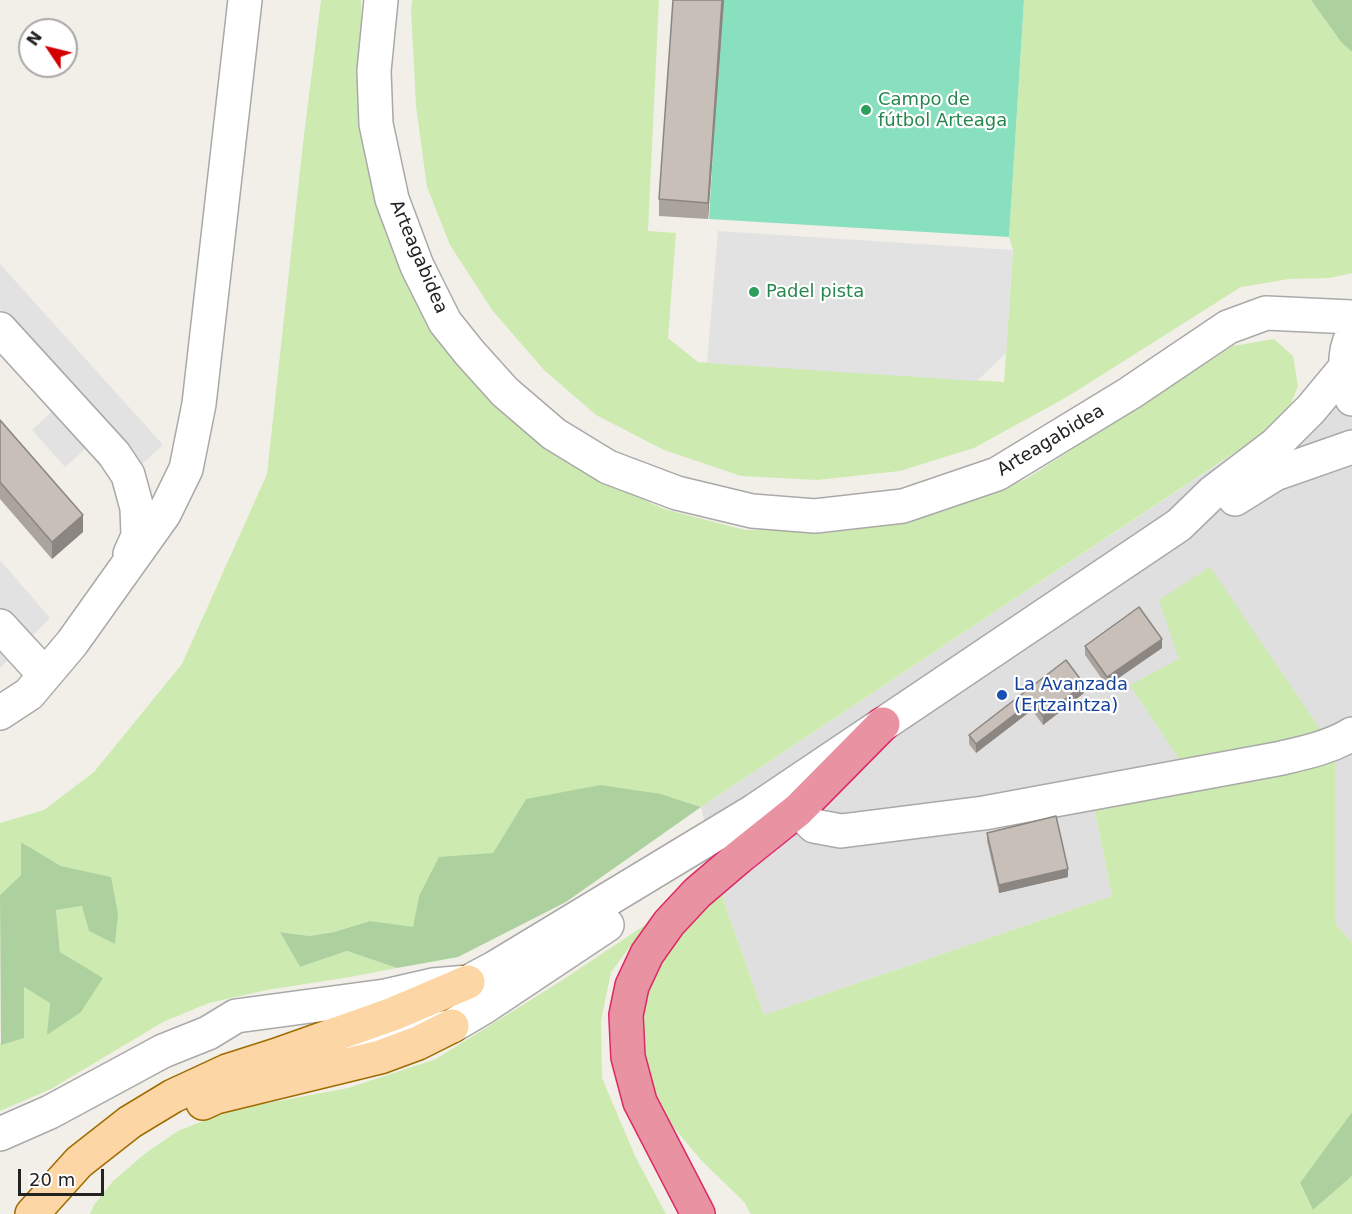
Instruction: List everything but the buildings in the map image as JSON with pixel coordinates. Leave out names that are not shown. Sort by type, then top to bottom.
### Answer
[{"type":"highway","points":[[698,1214],[640,1102],[628,1057],[627,1015],[633,986],[647,954],[669,923],[697,893],[798,810],[883,724]]},
{"type":"main road","points":[[32,1214],[79,1162],[130,1122],[173,1096],[227,1071],[393,1014],[468,982]]},
{"type":"main road","points":[[60,1214],[78,1186],[101,1163],[156,1124],[216,1097],[380,1056],[418,1043],[452,1026]]},
{"type":"street","points":[[0,713],[29,694],[72,643],[164,514],[186,469],[200,404],[245,0]]},
{"type":"street","name":"Arteagabidea","points":[[381,0],[374,71],[378,135],[392,199],[417,266],[445,322],[505,392],[554,434],[608,467],[677,493],[752,511],[815,516],[903,506],[997,474],[1130,393],[1228,327],[1266,313],[1352,317]]},
{"type":"street","points":[[0,329],[114,454],[128,475],[138,508],[138,536],[121,575]]},
{"type":"street","points":[[1352,336],[1349,341],[1345,368],[1349,394],[1352,399]]},
{"type":"street","points":[[0,1134],[50,1112],[163,1051],[208,1033],[236,1016],[385,996],[433,985],[468,982],[754,811],[1179,525],[1213,492],[1276,444],[1311,409],[1345,368]]},
{"type":"street","points":[[1179,525],[1221,509],[1275,474],[1352,447]]},
{"type":"street","points":[[0,626],[45,675]]},
{"type":"street","points":[[798,810],[814,826],[841,831],[984,813],[1278,759],[1322,748],[1352,734]]},
{"type":"street","points":[[208,1033],[255,1029],[308,1029],[392,1035],[416,1034],[452,1026],[616,919],[754,811]]},
{"type":"shaded area","points":[[718,231],[1013,250],[1006,353],[977,381],[707,363]]},
{"type":"shaded area","points":[[0,264],[163,445],[140,466],[107,430],[65,467],[32,430],[74,391],[0,309]]},
{"type":"shaded area","points":[[1352,375],[1352,943],[1335,923],[1335,751],[1179,659],[1185,768],[1090,787],[1112,896],[764,1015],[725,905],[701,807]]},
{"type":"shaded area","points":[[0,560],[50,618],[0,668]]},
{"type":"green space","points":[[321,0],[361,0],[365,149],[386,235],[422,305],[463,370],[522,427],[584,472],[664,509],[745,530],[824,529],[893,524],[981,497],[1026,479],[1233,346],[1274,339],[1293,356],[1298,386],[1285,419],[701,807],[661,794],[526,799],[493,853],[419,896],[413,928],[370,921],[334,932],[308,936],[281,932],[300,967],[347,951],[397,968],[267,990],[209,1003],[163,1022],[51,1089],[0,1111],[0,1042],[1,1045],[24,986],[50,1003],[48,1034],[102,978],[60,952],[56,910],[82,906],[111,877],[61,866],[21,842],[21,875],[0,895],[0,823],[44,810],[94,772],[182,664],[267,474]]},
{"type":"green space","points":[[412,0],[659,0],[648,231],[676,233],[668,338],[698,362],[1004,382],[1013,250],[1009,237],[1024,0],[1311,0],[1341,42],[1352,52],[1352,273],[1330,278],[1289,279],[1241,287],[1067,397],[974,448],[900,471],[817,480],[741,476],[664,450],[596,415],[544,370],[492,310],[450,245],[427,187],[416,106]]},
{"type":"green space","name":"Campo de fútbol Arteaga","points":[[722,0],[1024,0],[1009,237],[709,219]]},
{"type":"green space","points":[[1311,0],[1352,0],[1352,52],[1341,42]]},
{"type":"green space","points":[[1210,567],[1335,751],[1335,923],[1352,943],[1352,1112],[1300,1184],[1313,1210],[1352,1176],[1352,1214],[751,1214],[744,1202],[701,1160],[673,1127],[644,1070],[640,1027],[646,987],[671,942],[720,884],[725,905],[764,1015],[1112,896],[1090,787],[1185,768],[1130,685],[1179,659],[1159,600]]},
{"type":"green space","points":[[600,785],[661,794],[701,807],[566,902],[458,957],[397,968],[347,951],[300,967],[280,932],[309,936],[334,932],[370,921],[413,927],[419,896],[439,857],[493,853],[526,799]]},
{"type":"green space","points":[[21,842],[61,866],[111,877],[118,914],[115,944],[89,931],[82,906],[56,910],[60,952],[103,978],[81,1012],[47,1035],[50,1003],[24,987],[24,1038],[1,1045],[0,895],[21,875]]},
{"type":"green space","points":[[648,923],[611,972],[601,1021],[602,1078],[636,1158],[666,1214],[90,1214],[94,1205],[113,1181],[147,1152],[178,1131],[231,1110],[348,1088],[436,1059],[561,981]]},
{"type":"green space","points":[[1352,1112],[1352,1176],[1313,1210],[1300,1183]]},
{"type":"place","name":"Campo de fútbol Arteaga","points":[[866,110]]},
{"type":"place","name":"Padel pista","points":[[754,292]]},
{"type":"place","name":"La Avanzada (Ertzaintza)","points":[[1002,695]]}]
